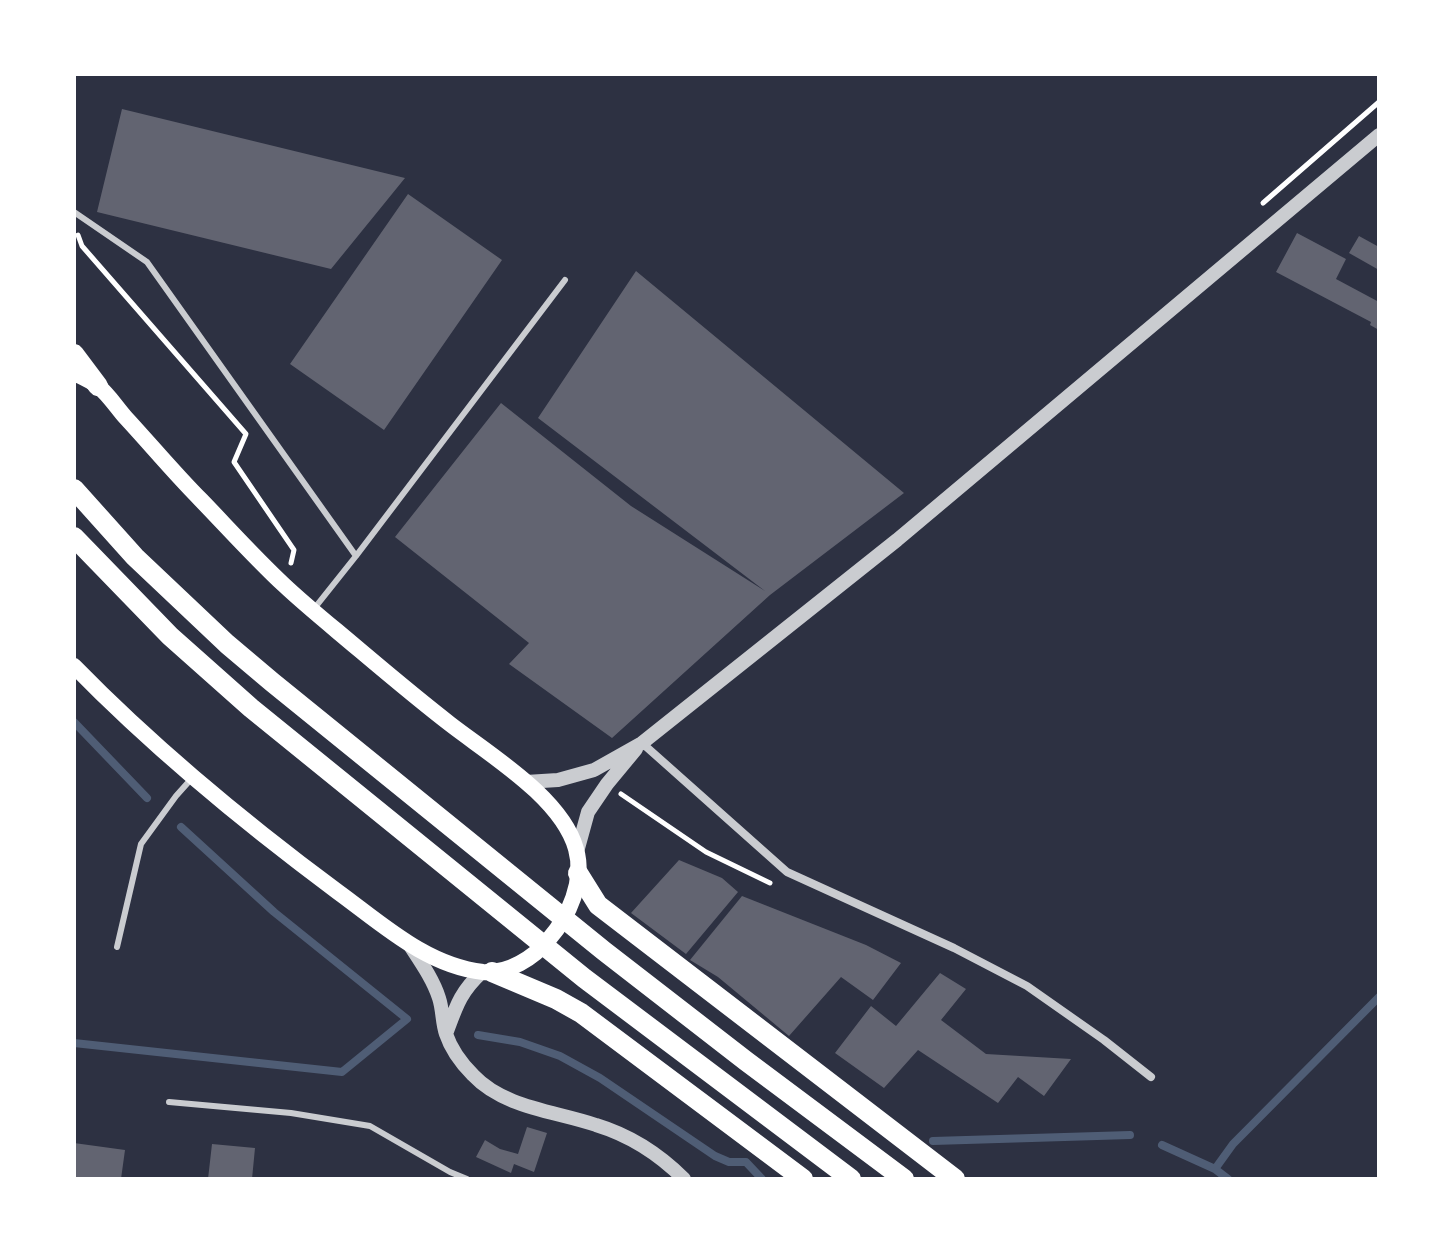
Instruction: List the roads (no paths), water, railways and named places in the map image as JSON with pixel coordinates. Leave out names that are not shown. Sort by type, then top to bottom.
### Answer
[{"type":"highway","points":[[74,354],[98,386]]},
{"type":"highway","points":[[74,489],[135,557],[272,682],[604,951],[904,1179]]},
{"type":"highway","points":[[74,537],[170,636],[241,700],[584,978],[851,1179]]},
{"type":"highway","points":[[578,873],[598,905],[955,1179]]},
{"type":"highway","points":[[487,972],[556,999],[581,1013],[803,1179]]},
{"type":"main road","points":[[74,373],[98,386],[194,493],[285,586],[408,692],[526,782],[553,808],[570,834],[577,852],[578,873],[569,910],[542,948],[519,964],[487,972],[450,964],[409,944],[286,853],[193,777],[74,666]]},
{"type":"street","points":[[526,782],[558,780],[594,770],[642,743],[904,534],[1379,135]]},
{"type":"street","points":[[577,852],[588,812],[642,743]]},
{"type":"street","points":[[642,743],[787,872],[954,948],[1027,986],[1151,1077]]},
{"type":"street","points":[[409,944],[439,997],[446,1035],[458,1057],[475,1077],[501,1097],[599,1125],[634,1141],[671,1166],[684,1179]]},
{"type":"street","points":[[446,1035],[460,996],[471,982],[487,972]]},
{"type":"lane","points":[[74,212],[147,262],[356,556]]},
{"type":"lane","points":[[313,610],[565,280]]},
{"type":"lane","points":[[117,947],[141,844],[193,777]]},
{"type":"lane","points":[[169,1102],[291,1113],[370,1126],[467,1179]]},
{"type":"waterway","points":[[74,722],[147,798]]},
{"type":"waterway","points":[[74,1043],[342,1072],[407,1019],[274,912],[181,827]]},
{"type":"waterway","points":[[1215,1169],[1233,1144],[1379,997]]},
{"type":"waterway","points":[[478,1035],[520,1042],[560,1056],[600,1078],[715,1156],[729,1162],[746,1162],[762,1179]]},
{"type":"waterway","points":[[933,1141],[1130,1135]]},
{"type":"waterway","points":[[1162,1145],[1215,1169],[1228,1179]]}]
